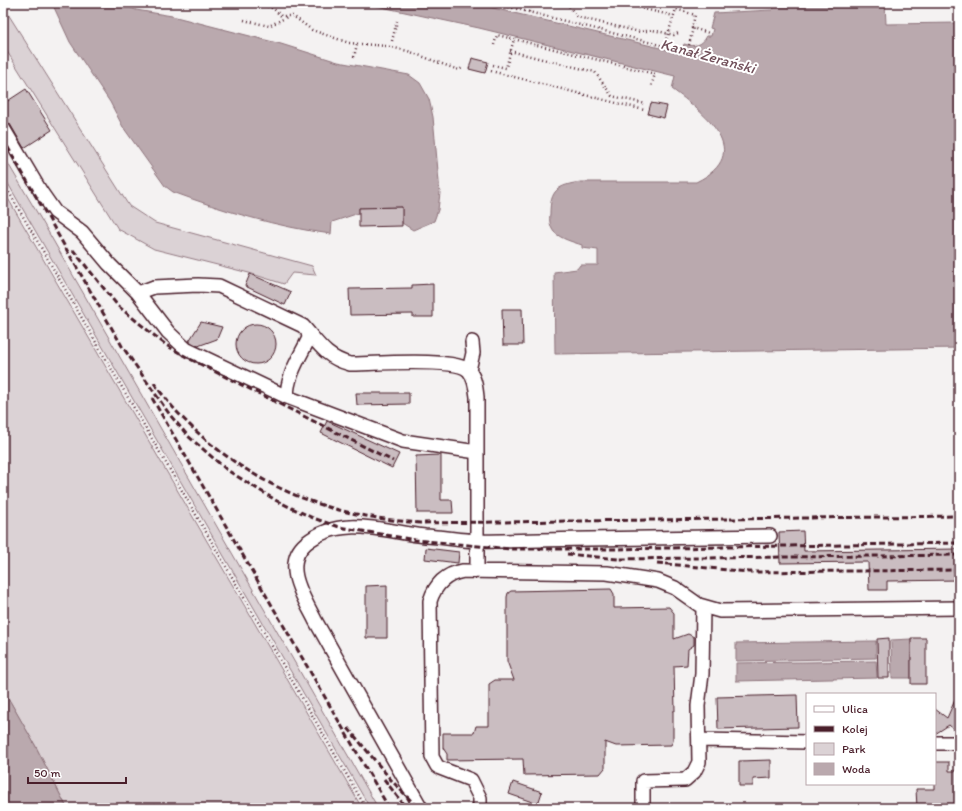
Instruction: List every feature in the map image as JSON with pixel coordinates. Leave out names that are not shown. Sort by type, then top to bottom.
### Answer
[{"type":"lane","points":[[3,128],[41,192],[56,212],[82,232],[109,264],[138,293],[168,332],[186,349],[287,396],[403,442],[477,452]]},
{"type":"lane","points":[[138,293],[154,287],[198,284],[219,286],[303,326],[327,354],[339,361],[350,364],[443,362],[461,366],[469,370],[475,381],[477,397],[477,571]]},
{"type":"lane","points":[[287,396],[287,386],[290,375],[309,338],[308,332]]},
{"type":"lane","points":[[469,370],[473,353],[472,342]]},
{"type":"lane","points":[[421,808],[315,620],[295,573],[295,560],[300,550],[306,543],[321,534],[343,527],[358,526],[405,534],[476,540],[770,536]]},
{"type":"lane","points":[[480,808],[480,798],[471,780],[436,766],[432,757],[430,601],[437,585],[455,572],[607,573],[658,581],[675,588],[703,607],[720,611],[959,608]]},
{"type":"lane","points":[[643,808],[643,781],[685,780],[694,772],[700,762],[698,706],[702,674],[703,607]]},
{"type":"lane","points":[[700,740],[806,742]]},
{"type":"lane","points":[[936,743],[959,743]]},
{"type":"path","points":[[260,3],[274,10],[281,16],[287,17]]},
{"type":"path","points":[[493,3],[664,46],[676,9],[695,15],[689,45]]},
{"type":"path","points":[[529,12],[532,3]]},
{"type":"path","points":[[567,3],[577,17],[640,32],[653,30],[674,35],[678,32]]},
{"type":"path","points":[[619,3],[674,16]]},
{"type":"path","points":[[244,20],[268,26],[287,17],[293,16],[312,30],[349,43],[386,46],[408,51],[459,70],[464,67]]},
{"type":"path","points":[[392,41],[397,22]]},
{"type":"path","points":[[693,28],[709,33]]},
{"type":"path","points":[[494,45],[497,35],[656,74],[651,87]]},
{"type":"path","points":[[493,65],[506,68],[514,39]]},
{"type":"path","points":[[354,57],[357,44]]},
{"type":"path","points":[[510,51],[595,72],[612,96],[646,104]]},
{"type":"path","points":[[491,71],[644,110]]},
{"type":"path","points":[[3,182],[366,808]]},
{"type":"green space","points":[[3,6],[129,206],[155,223],[312,266],[316,275],[292,273],[284,284],[249,273],[154,249],[118,229],[3,45]]},
{"type":"green space","points":[[3,155],[378,808],[370,808],[3,175]]},
{"type":"green space","points":[[3,190],[362,808],[67,808],[35,745],[3,689]]},
{"type":"water","points":[[52,3],[120,3],[136,10],[172,16],[281,44],[338,62],[409,75],[420,83],[429,99],[433,117],[440,193],[438,210],[434,221],[413,230],[402,223],[402,207],[359,208],[359,213],[332,222],[331,234],[251,218],[173,192],[165,186],[123,127],[110,102],[70,42]]},
{"type":"water","name":"Kanał Żerański","points":[[363,3],[482,3],[493,8],[681,53],[684,44],[697,45],[703,42],[707,36],[711,36],[713,29],[710,28],[714,13],[772,10],[779,3],[885,3],[886,24],[959,23],[959,348],[555,354],[554,272],[577,269],[580,265],[598,265],[598,250],[582,248],[582,245],[564,238],[554,232],[551,226],[550,206],[554,194],[561,187],[581,182],[696,182],[714,171],[722,159],[723,146],[718,134],[709,121],[698,110],[672,89],[675,76],[479,28]]},
{"type":"water","points":[[911,639],[911,678],[892,678],[891,640]]},
{"type":"water","points":[[876,641],[876,658],[736,661],[736,643]]},
{"type":"water","points":[[876,661],[877,678],[736,681],[736,663]]},
{"type":"water","points":[[3,689],[35,745],[67,808],[3,808]]},
{"type":"building","points":[[472,58],[488,62],[485,73],[469,69]]},
{"type":"building","points":[[26,89],[52,130],[24,148],[10,124],[3,119],[3,104]]},
{"type":"building","points":[[651,103],[667,106],[664,118],[648,114]]},
{"type":"building","points":[[402,207],[402,226],[359,227],[359,208]]},
{"type":"building","points":[[250,274],[291,292],[285,305],[245,286]]},
{"type":"building","points":[[433,284],[433,317],[413,317],[413,314],[350,315],[349,289],[412,288],[412,285]]},
{"type":"building","points":[[502,309],[522,309],[523,345],[503,345]]},
{"type":"building","points":[[201,322],[222,327],[217,339],[198,346],[189,341]]},
{"type":"building","points":[[256,324],[267,327],[273,333],[276,344],[273,355],[267,361],[256,364],[245,361],[239,355],[236,344],[239,333],[245,327]]},
{"type":"building","points":[[356,393],[409,393],[409,404],[357,405]]},
{"type":"building","points":[[327,421],[399,454],[392,468],[321,433]]},
{"type":"building","points":[[441,455],[441,500],[452,500],[453,513],[417,513],[416,456]]},
{"type":"building","points":[[803,531],[804,551],[959,549],[959,580],[887,581],[887,590],[869,590],[868,562],[780,563],[779,532]]},
{"type":"building","points":[[426,548],[459,552],[458,563],[425,559]]},
{"type":"building","points":[[387,585],[387,638],[366,638],[366,586]]},
{"type":"building","points":[[611,589],[614,594],[614,608],[669,607],[674,613],[674,639],[688,634],[694,637],[694,645],[688,649],[687,665],[674,666],[675,711],[673,711],[673,741],[671,745],[616,746],[605,742],[605,768],[600,774],[524,775],[523,759],[447,760],[447,754],[443,748],[443,733],[474,733],[476,726],[489,726],[489,684],[495,680],[514,680],[507,661],[508,593],[511,591]]},
{"type":"building","points":[[889,638],[889,678],[878,678],[877,639]]},
{"type":"building","points":[[911,638],[926,638],[926,684],[911,684]]},
{"type":"building","points":[[959,691],[959,734],[949,725],[936,733],[936,710],[947,718]]},
{"type":"building","points":[[797,695],[798,727],[718,729],[717,697]]},
{"type":"building","points":[[771,760],[771,778],[753,779],[753,786],[739,786],[739,761]]},
{"type":"building","points":[[936,762],[949,762],[949,771],[959,771],[959,808],[917,808],[916,789],[935,789]]},
{"type":"building","points":[[513,782],[542,792],[538,804],[509,794]]},
{"type":"railway","points":[[3,139],[122,346],[170,415],[188,436],[227,470],[277,501],[313,518],[339,527],[415,540],[511,549],[612,549],[959,543]]},
{"type":"railway","points":[[73,250],[118,306],[166,345],[190,359],[393,461]]},
{"type":"railway","points":[[154,383],[169,403],[206,440],[249,471],[295,495],[331,508],[369,516],[420,523],[959,516]]},
{"type":"railway","points":[[152,398],[389,808]]},
{"type":"railway","points":[[567,554],[618,559],[959,555]]},
{"type":"railway","points":[[657,563],[749,572],[959,570]]},
{"type":"railway","points":[[348,728],[392,781],[418,808]]},
{"type":"railway","points":[[384,779],[406,808]]}]
